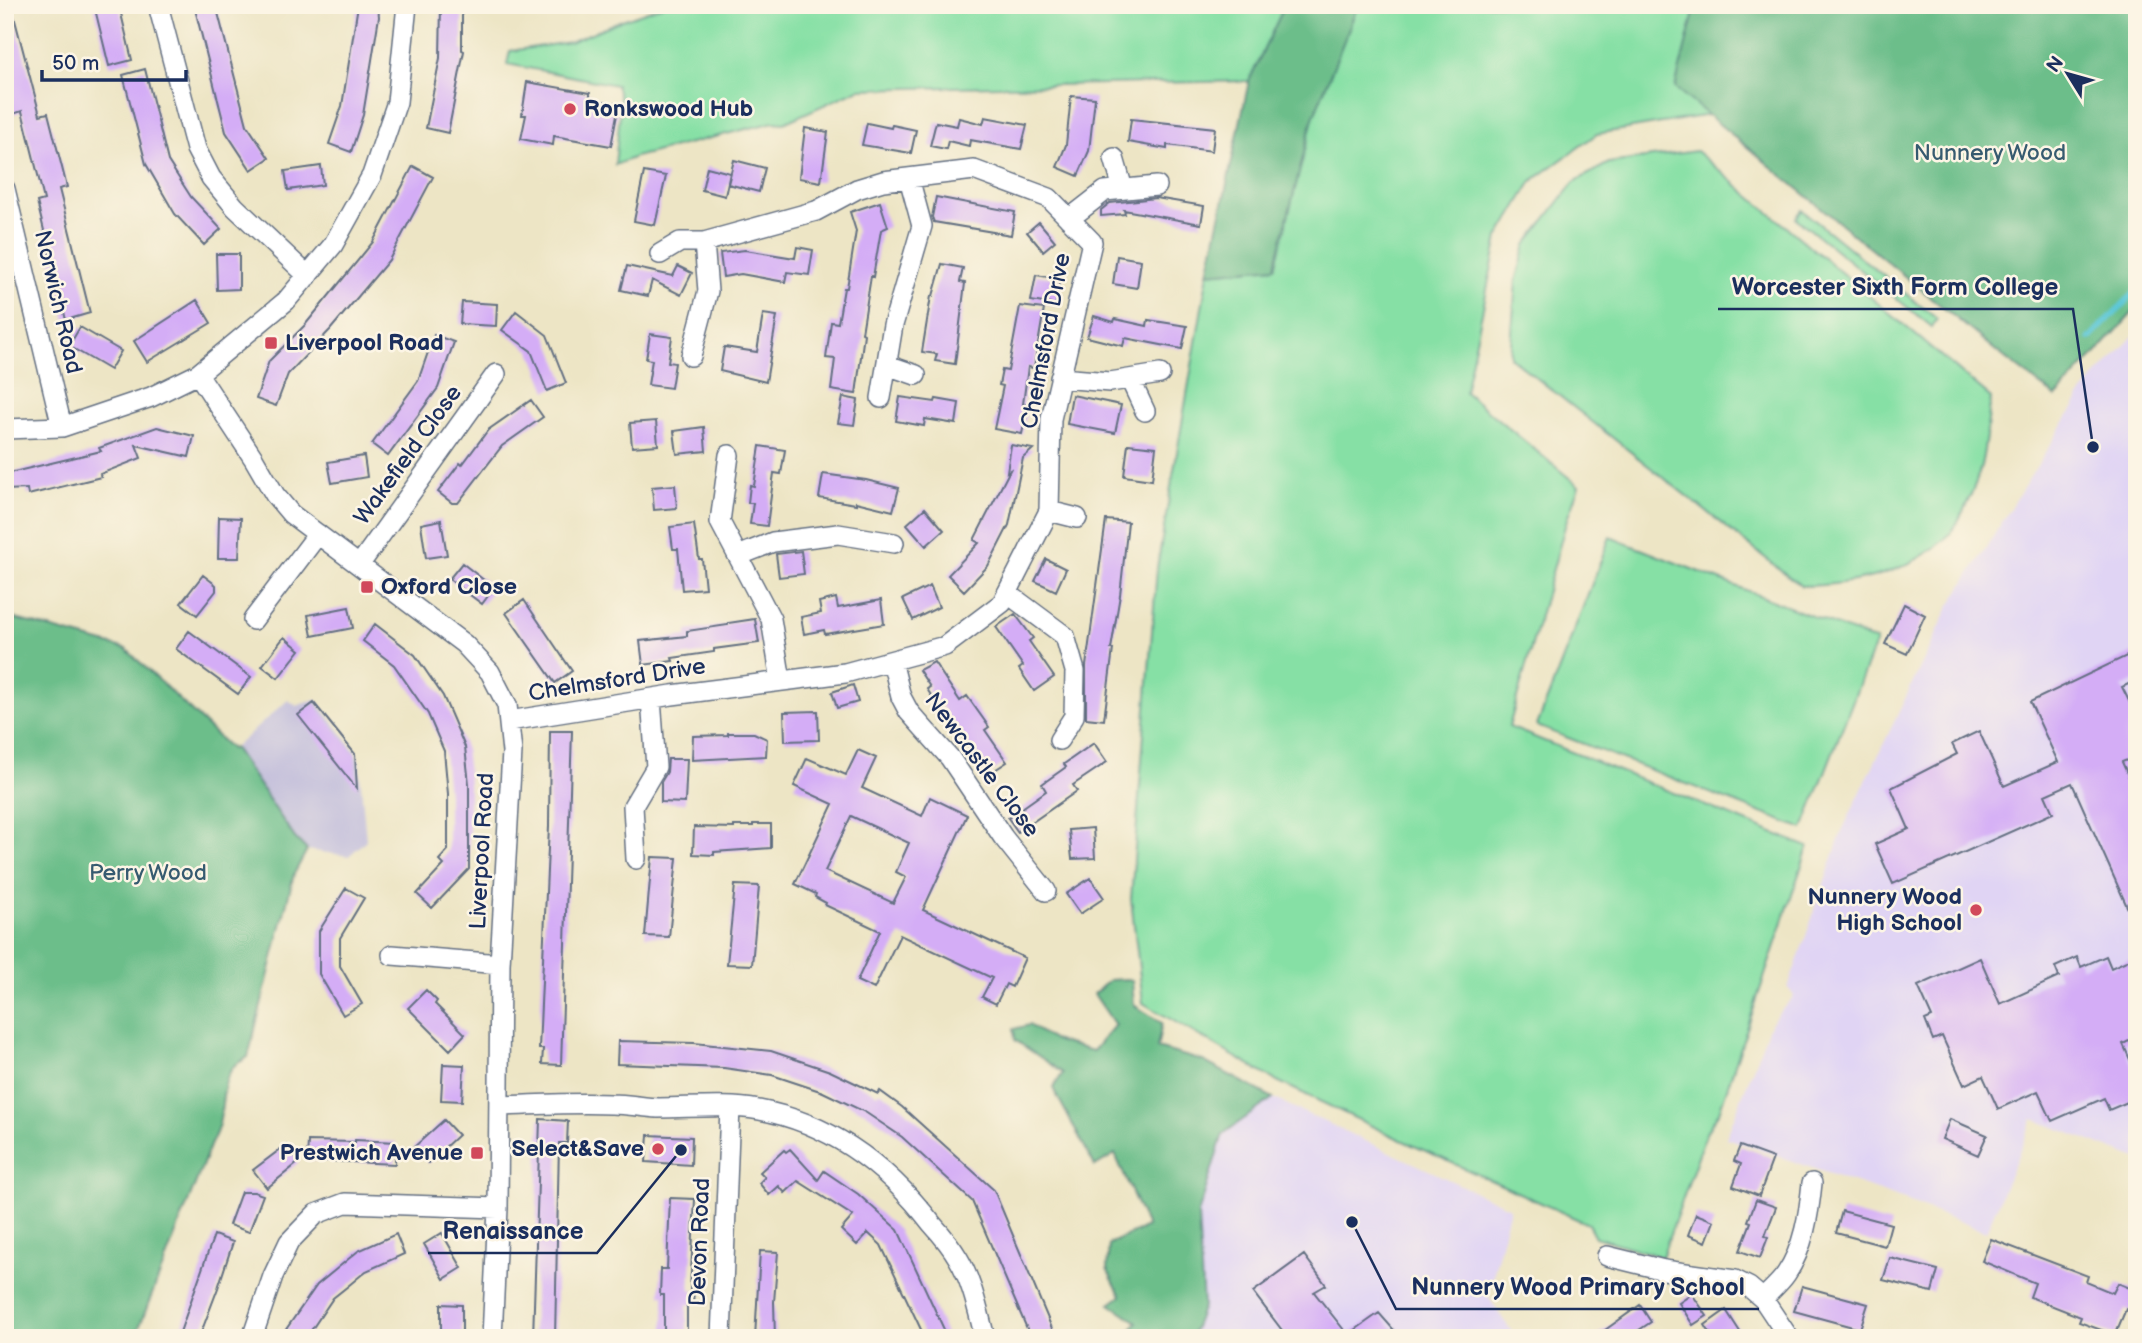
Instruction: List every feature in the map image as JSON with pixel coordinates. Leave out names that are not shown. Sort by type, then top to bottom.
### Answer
[{"type":"street","points":[[158,5],[196,149],[211,178],[235,207],[308,276]]},
{"type":"street","points":[[5,429],[62,427],[152,397],[198,374],[286,300],[333,245],[372,175],[397,102],[407,5]]},
{"type":"street","points":[[1114,158],[1123,189]]},
{"type":"street","name":"Chelmsford Drive","points":[[509,721],[845,673],[945,646],[1002,603],[1049,510],[1051,419],[1092,242],[1049,198],[974,170],[883,181],[857,189],[816,211],[704,242],[680,242],[660,254]]},
{"type":"street","points":[[881,398],[893,325],[922,226],[909,178]]},
{"type":"street","points":[[1069,219],[1105,191],[1157,186]]},
{"type":"street","name":"Norwich Road","points":[[5,189],[62,427]]},
{"type":"street","points":[[691,356],[708,291],[704,242]]},
{"type":"street","points":[[887,365],[916,375]]},
{"type":"street","name":"Liverpool Road","points":[[198,374],[254,458],[275,495],[291,514],[464,644],[490,672],[507,705],[512,752],[500,964],[498,1208],[492,1338]]},
{"type":"street","name":"Wakefield Close","points":[[360,564],[496,374]]},
{"type":"street","points":[[1060,378],[1110,382],[1160,374]]},
{"type":"street","points":[[1130,379],[1145,411]]},
{"type":"street","points":[[729,455],[720,522],[771,619],[781,681]]},
{"type":"street","points":[[1049,510],[1077,518]]},
{"type":"street","points":[[253,620],[318,534]]},
{"type":"street","points":[[738,556],[772,542],[838,534],[894,543]]},
{"type":"street","points":[[1007,593],[1065,636],[1075,671],[1074,716],[1059,740]]},
{"type":"street","name":"Newcastle Close","points":[[892,661],[901,696],[909,712],[950,758],[1003,837],[1046,891]]},
{"type":"street","points":[[636,859],[633,806],[656,767],[650,699]]},
{"type":"street","points":[[392,955],[500,964]]},
{"type":"street","points":[[499,1106],[610,1104],[656,1108],[730,1107],[760,1110],[827,1132],[855,1148],[886,1172],[912,1198],[958,1258],[985,1338]]},
{"type":"street","name":"Devon Road","points":[[721,1338],[730,1107]]},
{"type":"street","points":[[1763,1299],[1785,1275],[1793,1260],[1808,1214],[1812,1183]]},
{"type":"street","points":[[252,1338],[273,1276],[289,1242],[316,1214],[345,1203],[498,1208]]},
{"type":"street","points":[[1607,1256],[1664,1270],[1723,1277],[1749,1287],[1763,1299],[1789,1338]]},
{"type":"shaded area","name":"Nunnery Wood High School","points":[[2137,332],[2137,1159],[2033,1119],[1986,1232],[1905,1200],[1726,1138],[1771,1022],[1794,996],[1788,988],[1842,831],[1949,607],[2087,386]]},
{"type":"shaded area","points":[[315,699],[355,751],[359,762],[366,840],[349,856],[307,850],[295,838],[234,748],[288,700],[297,706]]},
{"type":"shaded area","points":[[1273,1098],[1510,1208],[1489,1298],[1516,1338],[1138,1338],[1198,1230],[1198,1214],[1223,1134]]},
{"type":"green space","points":[[665,5],[1285,5],[1249,81],[859,89],[784,123],[774,122],[635,157],[615,165],[621,102],[616,85],[507,64],[510,51],[570,42]]},
{"type":"green space","points":[[1285,5],[1358,5],[1313,118],[1275,267],[1208,273],[1249,81]]},
{"type":"green space","points":[[1358,5],[2137,5],[2137,308],[2056,397],[1709,115],[1597,134],[1532,181],[1498,238],[1465,392],[1579,486],[1567,519],[1509,727],[1808,847],[1719,1112],[1707,1131],[1662,1257],[1595,1237],[1588,1224],[1273,1079],[1143,1003],[1131,899],[1157,568],[1208,273],[1275,267],[1313,118]]},
{"type":"green space","name":"Nunnery Wood","points":[[1696,5],[2137,5],[2137,308],[2056,397],[1675,88]]},
{"type":"green space","points":[[1696,151],[1991,398],[1982,463],[1968,502],[1949,535],[1917,559],[1899,568],[1861,580],[1801,586],[1510,357],[1516,281],[1526,245],[1574,182],[1609,163]]},
{"type":"green space","points":[[1802,210],[1937,319],[1932,327],[1796,218]]},
{"type":"green space","points":[[1610,537],[1876,641],[1803,829],[1537,726]]},
{"type":"green space","name":"Perry Wood","points":[[5,616],[126,649],[231,749],[234,748],[295,838],[307,850],[294,874],[248,1057],[234,1066],[229,1074],[217,1132],[135,1338],[5,1338]]},
{"type":"green space","points":[[1109,980],[1132,980],[1134,1005],[1162,1023],[1157,1048],[1203,1061],[1273,1098],[1223,1134],[1198,1214],[1203,1306],[1191,1338],[1134,1338],[1130,1333],[1137,1322],[1110,1304],[1121,1296],[1107,1269],[1109,1244],[1147,1227],[1115,1154],[1095,1166],[1053,1088],[1063,1073],[1015,1040],[1014,1029],[1029,1025],[1053,1040],[1093,1051],[1115,1025],[1094,994]]},
{"type":"building","points":[[5,5],[11,5],[40,115],[48,113],[67,187],[59,189],[90,313],[66,320],[37,202],[44,200],[22,111],[13,114],[5,82]]},
{"type":"building","points":[[94,5],[119,5],[132,60],[109,66]]},
{"type":"building","points":[[194,5],[216,5],[247,125],[269,158],[251,170],[226,132]]},
{"type":"building","points":[[358,5],[378,5],[379,17],[363,115],[351,152],[329,144],[342,106]]},
{"type":"building","points":[[441,5],[462,5],[464,51],[448,133],[426,128],[440,58]]},
{"type":"building","points":[[145,69],[168,161],[191,197],[221,229],[204,245],[175,214],[146,164],[123,75]]},
{"type":"building","name":"Ronkswood Hub","points":[[527,82],[590,93],[590,99],[619,104],[611,146],[554,136],[553,145],[521,139],[526,115],[522,115]]},
{"type":"building","points":[[1071,96],[1095,98],[1089,151],[1078,176],[1057,167],[1066,145]]},
{"type":"building","points":[[985,117],[1027,125],[1021,149],[970,140],[969,146],[948,141],[946,149],[930,146],[936,122],[957,126],[959,118],[983,124]]},
{"type":"building","points":[[1131,119],[1215,128],[1212,151],[1167,145],[1167,149],[1128,142]]},
{"type":"building","points":[[867,123],[916,130],[911,153],[862,145]]},
{"type":"building","points":[[805,128],[828,132],[821,182],[799,178]]},
{"type":"building","points":[[734,160],[765,168],[759,192],[728,184]]},
{"type":"building","points":[[321,166],[323,185],[288,190],[285,171]]},
{"type":"building","points":[[413,166],[433,177],[389,260],[330,330],[288,374],[276,406],[256,399],[269,361],[305,325],[373,242]]},
{"type":"building","points":[[707,167],[730,173],[725,196],[702,190]]},
{"type":"building","points":[[644,172],[666,176],[655,225],[634,221]]},
{"type":"building","points":[[936,197],[1015,212],[1011,235],[934,222],[932,217]]},
{"type":"building","points":[[1156,198],[1204,206],[1201,224],[1124,210],[1125,214],[1101,216],[1101,210],[1110,203]]},
{"type":"building","points":[[880,202],[888,227],[881,230],[873,277],[871,276],[856,394],[831,390],[835,359],[826,358],[831,322],[838,323],[844,288],[847,288],[856,231],[850,212]]},
{"type":"building","points":[[1039,222],[1055,241],[1043,251],[1027,232]]},
{"type":"building","points":[[797,247],[813,250],[809,275],[787,272],[785,282],[741,274],[723,277],[720,253],[745,250],[795,258]]},
{"type":"building","points":[[216,254],[239,254],[239,289],[217,290]]},
{"type":"building","points":[[1117,256],[1141,260],[1137,288],[1113,284]]},
{"type":"building","points":[[942,264],[963,268],[960,282],[965,283],[955,364],[935,361],[937,354],[922,352],[931,296]]},
{"type":"building","points":[[627,266],[673,276],[678,266],[692,273],[681,295],[652,280],[648,296],[621,290]]},
{"type":"building","points":[[1036,275],[1060,279],[1056,305],[1031,301]]},
{"type":"building","points":[[197,300],[211,323],[147,362],[134,341]]},
{"type":"building","points":[[462,302],[497,304],[496,326],[460,324]]},
{"type":"building","points":[[1020,306],[1044,309],[1034,368],[1028,367],[1023,404],[1028,405],[1022,434],[994,429],[1003,386],[999,385],[1002,370],[1008,371]]},
{"type":"building","points":[[516,311],[547,335],[566,383],[547,391],[531,351],[502,330]]},
{"type":"building","points":[[763,314],[777,316],[766,382],[720,371],[724,347],[757,352]]},
{"type":"building","points":[[1094,316],[1114,322],[1115,319],[1147,326],[1148,320],[1187,326],[1182,349],[1125,338],[1123,346],[1087,337]]},
{"type":"building","points":[[80,327],[121,351],[110,370],[69,346]]},
{"type":"building","points":[[650,334],[672,337],[668,362],[675,363],[671,388],[648,385],[652,360],[646,359]]},
{"type":"building","points":[[434,335],[454,342],[438,388],[388,456],[372,444],[418,381]]},
{"type":"building","points":[[1072,395],[1121,405],[1115,433],[1067,424]]},
{"type":"building","points":[[843,397],[858,400],[854,425],[838,423]]},
{"type":"building","points":[[900,397],[959,403],[956,424],[925,419],[924,426],[896,421]]},
{"type":"building","points":[[531,400],[543,417],[502,446],[458,503],[452,503],[438,492],[488,430]]},
{"type":"building","points":[[656,421],[658,445],[632,447],[630,423]]},
{"type":"building","points":[[157,427],[194,436],[189,457],[136,445],[141,458],[100,474],[101,477],[28,495],[27,489],[5,490],[5,474],[101,451],[99,448]]},
{"type":"building","points":[[704,427],[706,451],[677,454],[674,431]]},
{"type":"building","points":[[1128,444],[1156,447],[1152,480],[1124,476]]},
{"type":"building","points":[[1011,445],[1033,449],[1023,458],[1009,525],[988,566],[964,591],[948,575],[979,543],[974,540],[1010,470],[1007,472]]},
{"type":"building","points":[[760,446],[785,450],[781,474],[774,473],[767,526],[750,524],[753,503],[748,503],[750,485],[754,486]]},
{"type":"building","points":[[364,456],[367,477],[332,483],[328,462]]},
{"type":"building","points":[[823,474],[899,488],[893,511],[856,502],[819,498]]},
{"type":"building","points":[[675,485],[677,508],[654,510],[652,487]]},
{"type":"building","points":[[925,508],[944,530],[926,546],[907,524]]},
{"type":"building","points":[[219,517],[241,518],[239,558],[218,558]]},
{"type":"building","points":[[441,520],[447,555],[426,558],[421,524]]},
{"type":"building","points":[[1106,520],[1128,522],[1104,720],[1086,718],[1086,666]]},
{"type":"building","points":[[694,524],[705,588],[682,590],[678,549],[673,549],[670,527]]},
{"type":"building","points":[[801,551],[804,574],[779,577],[776,554]]},
{"type":"building","points":[[1046,559],[1066,569],[1056,591],[1035,581]]},
{"type":"building","points":[[462,563],[494,588],[482,604],[449,579]]},
{"type":"building","points":[[203,575],[216,585],[216,591],[197,615],[181,603]]},
{"type":"building","points":[[930,586],[939,607],[913,620],[903,599]]},
{"type":"building","points":[[836,598],[838,608],[881,600],[884,624],[825,634],[824,630],[804,634],[801,617],[821,613],[819,602]]},
{"type":"building","points":[[524,600],[572,671],[555,683],[506,613]]},
{"type":"building","points":[[1904,604],[1925,615],[1907,654],[1885,644]]},
{"type":"building","points":[[349,607],[353,628],[312,636],[308,615]]},
{"type":"building","points":[[1015,614],[1033,638],[1029,641],[1054,677],[1034,691],[1019,669],[1023,666],[996,627]]},
{"type":"building","points":[[755,619],[759,643],[714,649],[714,652],[643,665],[640,641],[687,636],[687,631]]},
{"type":"building","points":[[375,624],[415,655],[443,696],[465,747],[469,784],[469,869],[432,908],[417,894],[444,865],[439,860],[448,850],[448,794],[444,751],[428,714],[394,665],[363,641]]},
{"type":"building","points":[[189,631],[251,677],[238,694],[176,649]]},
{"type":"building","points":[[284,637],[300,650],[278,678],[262,666]]},
{"type":"building","points":[[2137,651],[2137,680],[2122,687],[2137,717],[2137,756],[2122,762],[2137,795],[2137,929],[2072,783],[2045,795],[2053,813],[1893,884],[1875,844],[1909,829],[1891,788],[1957,754],[1952,744],[1979,731],[2004,786],[2058,762],[2030,702]]},
{"type":"building","points":[[934,662],[960,701],[967,696],[989,727],[985,730],[1007,762],[987,775],[939,702],[936,703],[927,689],[930,687],[919,670]]},
{"type":"building","points":[[853,685],[858,702],[837,708],[832,692]]},
{"type":"building","points":[[314,703],[355,754],[357,789],[298,715]]},
{"type":"building","points":[[818,711],[819,740],[785,741],[784,712]]},
{"type":"building","points":[[550,731],[572,731],[561,1065],[542,1064],[543,1049],[539,1049],[549,826]]},
{"type":"building","points":[[754,733],[767,739],[766,756],[692,760],[693,736]]},
{"type":"building","points":[[1094,743],[1107,762],[1073,785],[1077,791],[1018,832],[1008,818],[1046,791],[1042,784]]},
{"type":"building","points":[[858,750],[876,758],[862,788],[922,816],[930,797],[967,815],[923,910],[1025,958],[1012,987],[1006,984],[996,1004],[982,997],[992,978],[900,935],[874,989],[857,981],[880,931],[825,905],[826,903],[815,897],[816,894],[795,884],[833,804],[794,786],[807,758],[846,775]],"holes":[[[851,816],[909,843],[896,872],[906,877],[893,903],[825,871]]]},
{"type":"building","points":[[668,759],[687,759],[685,803],[661,802],[661,782],[667,772]]},
{"type":"building","points":[[771,824],[771,848],[714,852],[714,855],[693,854],[694,827],[734,828]]},
{"type":"building","points":[[1093,828],[1095,858],[1072,859],[1069,830]]},
{"type":"building","points":[[652,857],[677,858],[669,937],[645,936]]},
{"type":"building","points":[[1090,878],[1104,898],[1080,914],[1066,894]]},
{"type":"building","points":[[735,885],[759,886],[752,965],[727,964]]},
{"type":"building","points":[[346,888],[364,898],[340,938],[340,966],[362,1004],[343,1015],[319,974],[319,931]]},
{"type":"building","points":[[2106,956],[2111,968],[2137,956],[2137,1037],[2123,1044],[2137,1075],[2137,1098],[2109,1110],[2104,1098],[2052,1121],[2038,1091],[1998,1109],[1983,1076],[1964,1085],[1942,1036],[1933,1040],[1925,1020],[1932,1017],[1918,986],[1980,958],[2000,1004],[2059,977],[2055,967],[2077,957],[2081,967]]},
{"type":"building","points":[[426,990],[437,1001],[435,1004],[465,1034],[450,1050],[408,1008]]},
{"type":"building","points":[[618,1041],[694,1043],[771,1051],[830,1071],[878,1094],[880,1091],[902,1107],[994,1190],[1056,1338],[1031,1338],[972,1201],[902,1137],[865,1112],[823,1092],[772,1075],[724,1068],[617,1064]]},
{"type":"building","points":[[443,1064],[464,1065],[462,1101],[441,1100]]},
{"type":"building","points":[[540,1119],[568,1121],[567,1143],[559,1143],[555,1338],[533,1338]]},
{"type":"building","points":[[1950,1119],[1987,1135],[1978,1155],[1942,1139]]},
{"type":"building","points":[[444,1120],[458,1135],[428,1163],[414,1147]]},
{"type":"building","points":[[648,1135],[692,1137],[691,1165],[646,1162]]},
{"type":"building","points":[[308,1141],[396,1142],[395,1164],[307,1160]]},
{"type":"building","points":[[286,1145],[299,1162],[267,1188],[253,1170]]},
{"type":"building","points":[[1740,1146],[1773,1158],[1759,1196],[1733,1186],[1741,1164],[1734,1161]]},
{"type":"building","points":[[790,1149],[818,1180],[824,1171],[858,1194],[898,1230],[948,1338],[925,1338],[881,1245],[868,1233],[857,1245],[841,1230],[853,1216],[798,1181],[785,1193],[779,1186],[769,1195],[759,1183],[765,1177],[760,1172],[784,1150],[786,1152]]},
{"type":"building","points":[[241,1192],[263,1195],[249,1232],[229,1225]]},
{"type":"building","points":[[670,1198],[695,1199],[690,1290],[694,1290],[693,1305],[687,1304],[687,1338],[664,1338],[664,1295],[660,1295],[661,1269],[667,1269]]},
{"type":"building","points":[[1756,1200],[1776,1207],[1760,1258],[1740,1251]]},
{"type":"building","points":[[1842,1211],[1891,1224],[1885,1246],[1836,1233]]},
{"type":"building","points":[[1696,1214],[1714,1221],[1706,1242],[1688,1235]]},
{"type":"building","points":[[442,1233],[462,1268],[444,1279],[424,1244]]},
{"type":"building","points":[[396,1234],[404,1254],[366,1271],[333,1298],[306,1338],[280,1338],[317,1285],[358,1251]]},
{"type":"building","points":[[214,1235],[233,1242],[218,1288],[199,1338],[178,1338]]},
{"type":"building","points":[[1991,1239],[2088,1276],[2086,1282],[2113,1293],[2118,1283],[2137,1291],[2131,1311],[2126,1309],[2115,1335],[2079,1322],[2081,1317],[2030,1297],[2035,1283],[1982,1261]]},
{"type":"building","points":[[760,1251],[778,1252],[774,1302],[775,1338],[755,1338]]},
{"type":"building","points":[[1304,1255],[1326,1285],[1314,1292],[1348,1335],[1379,1313],[1401,1338],[1288,1338],[1253,1292]]},
{"type":"building","points":[[1890,1258],[1938,1270],[1932,1292],[1883,1280]]},
{"type":"building","points":[[1802,1286],[1868,1304],[1860,1329],[1794,1311]]},
{"type":"building","points":[[1692,1294],[1707,1316],[1693,1325],[1679,1303]]},
{"type":"building","points":[[441,1304],[462,1305],[462,1338],[441,1338]]},
{"type":"building","points":[[1640,1305],[1651,1322],[1627,1338],[1594,1338]]},
{"type":"building","points":[[1726,1310],[1744,1338],[1713,1338],[1705,1325]]},
{"type":"waterway","points":[[2090,338],[2137,290]]},
{"type":"place","name":"Ronkswood Hub","points":[[570,109]]},
{"type":"place","name":"Liverpool Road","points":[[271,343]]},
{"type":"place","name":"Worcester Sixth Form College","points":[[2093,447]]},
{"type":"place","name":"Oxford Close","points":[[367,587]]},
{"type":"place","name":"Nunnery Wood High School","points":[[1976,910]]},
{"type":"place","name":"Select&Save","points":[[658,1149]]},
{"type":"place","name":"Renaissance","points":[[681,1150]]},
{"type":"place","name":"Prestwich Avenue","points":[[477,1153]]},
{"type":"place","name":"Nunnery Wood Primary School","points":[[1352,1222]]}]
